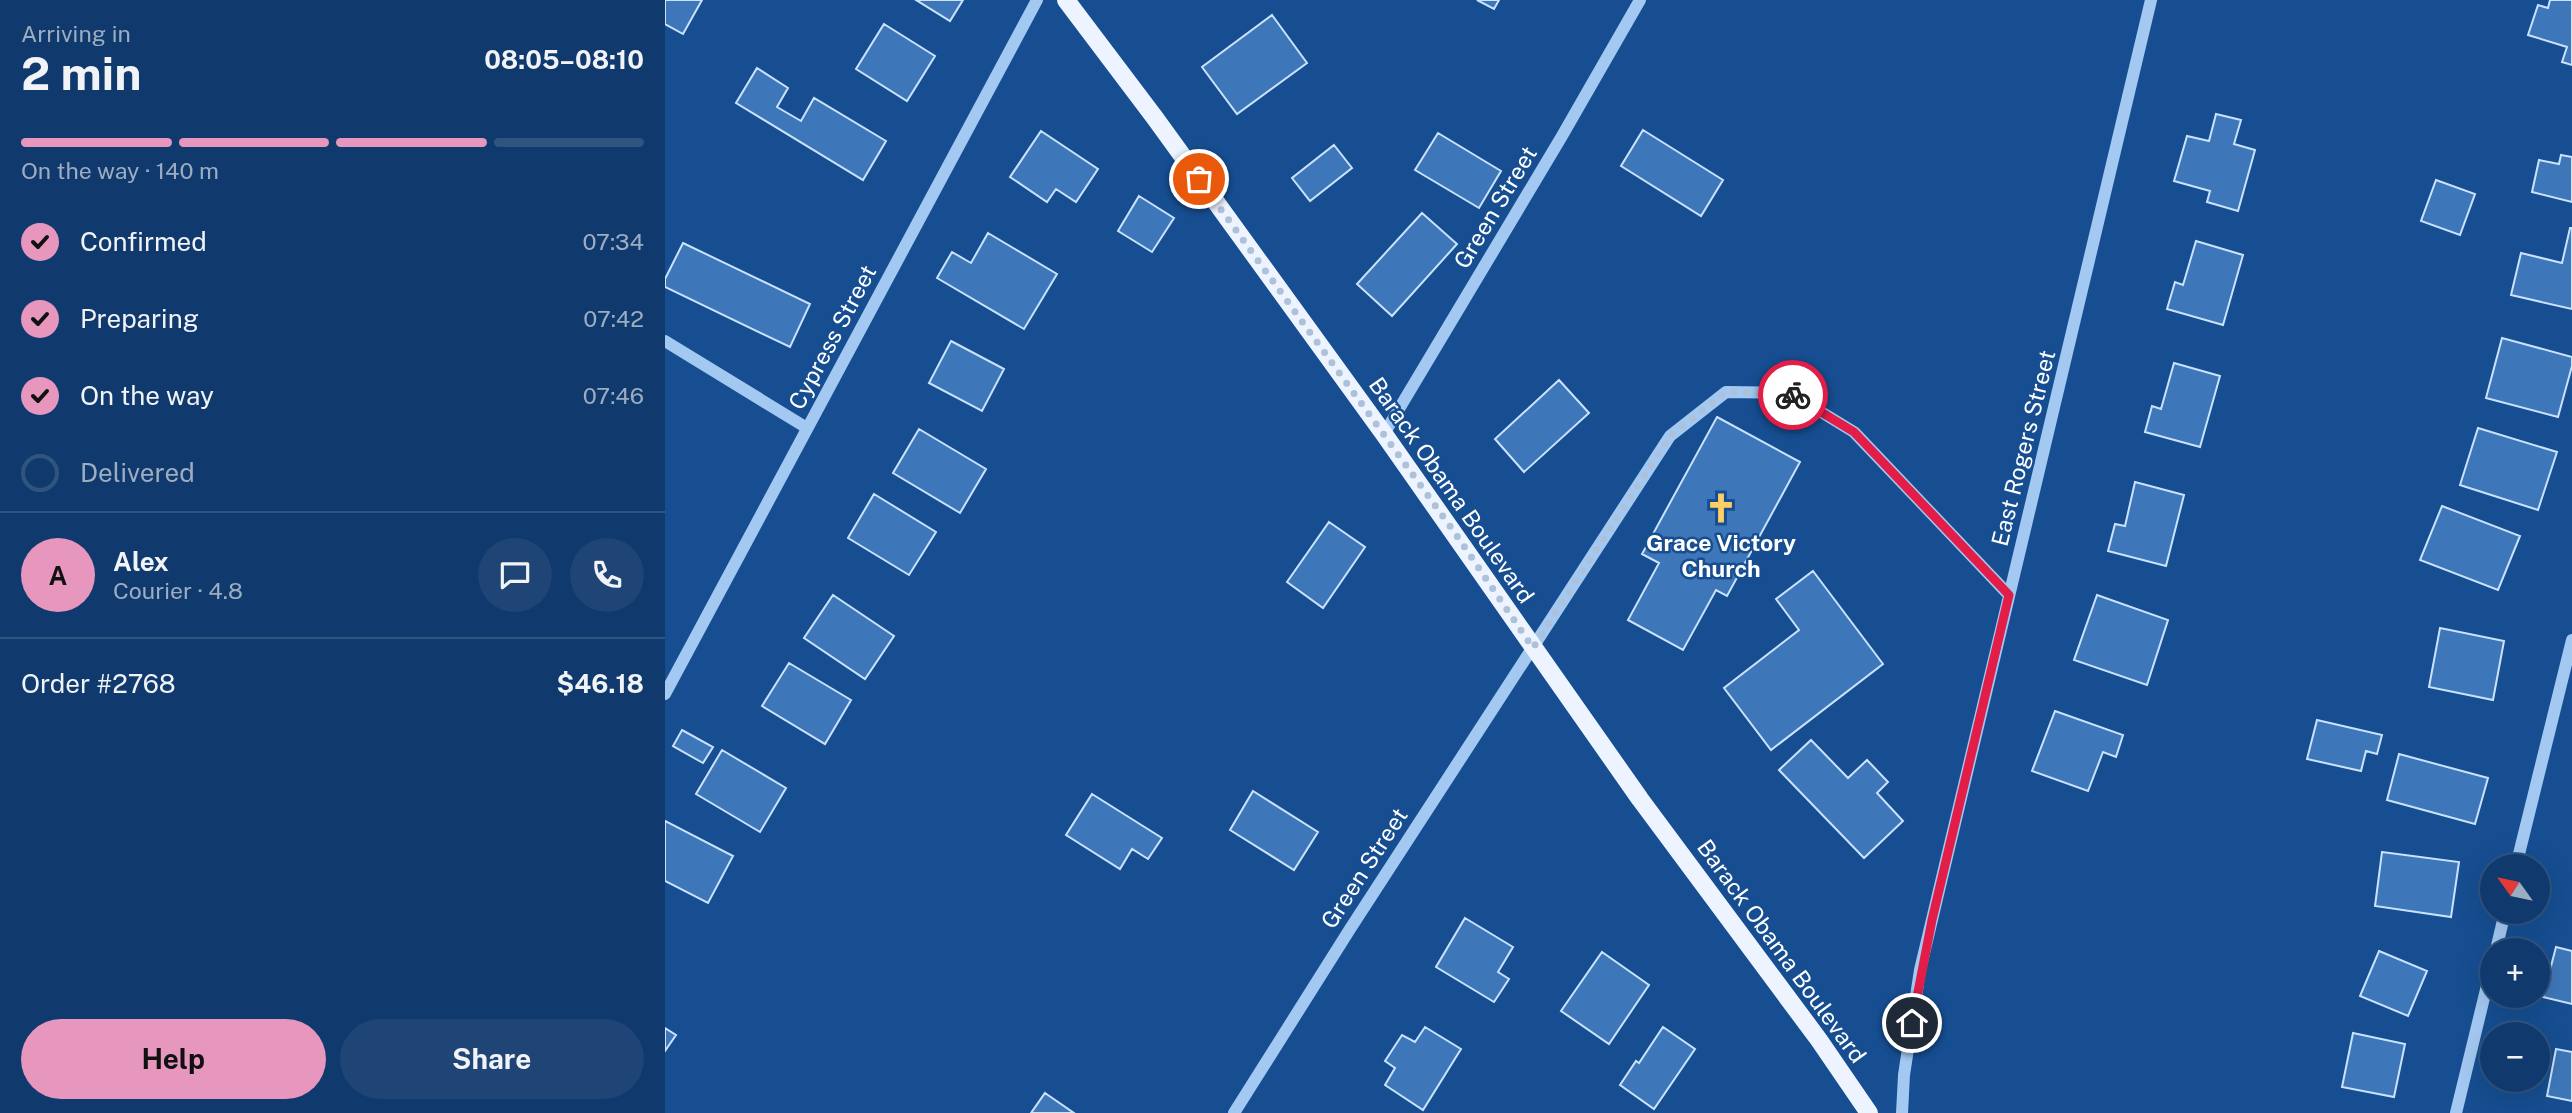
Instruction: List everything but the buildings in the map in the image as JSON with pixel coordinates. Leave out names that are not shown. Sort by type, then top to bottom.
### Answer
[{"type":"main road","name":"Barack Obama Boulevard","points":[[1066,0],[1384,434],[1648,810],[1819,1040],[1869,1113]]},
{"type":"street","name":"Cypress Street","points":[[665,694],[1037,0]]},
{"type":"street","name":"Green Street","points":[[1384,434],[1640,0]]},
{"type":"street","name":"East Rogers Street","points":[[1902,1113],[1904,1075],[1920,971],[2151,0]]},
{"type":"street","points":[[665,341],[807,428]]},
{"type":"street","name":"Green Street","points":[[1234,1113],[1350,929],[1670,436],[1726,392],[1790,393],[1854,432],[2009,595]]},
{"type":"street","points":[[2519,854],[2572,640]]},
{"type":"street","points":[[2456,1113],[2482,1008]]},
{"type":"way so far","points":[[1199,179],[1455,533],[1533,648],[1670,436],[1726,392],[1793,395]]},
{"type":"place","name":"Grace Victory Church","points":[[1721,508]]},
{"type":"route","points":[[1793,395],[1854,432],[2009,595],[1920,971],[1912,1023]]}]
